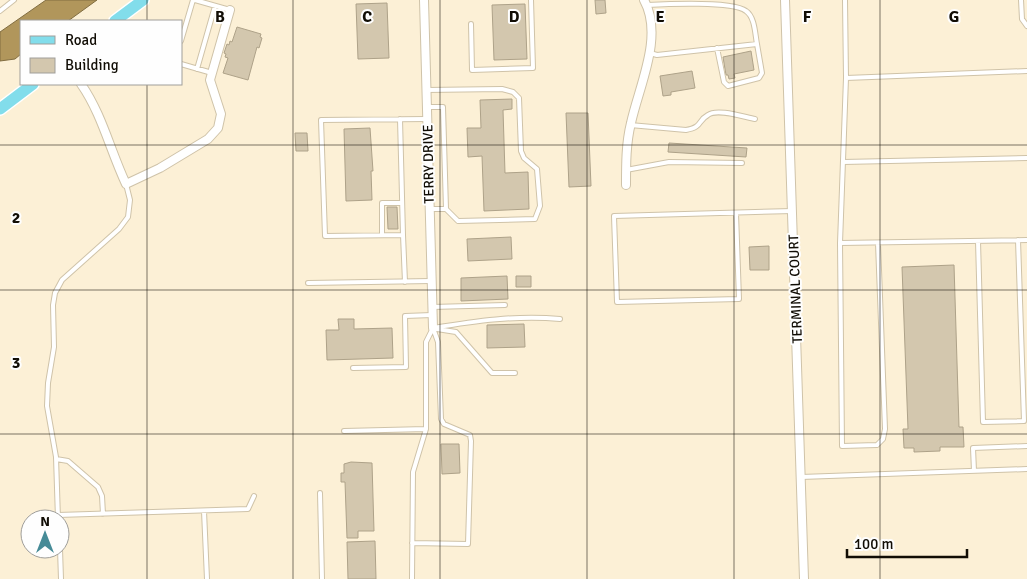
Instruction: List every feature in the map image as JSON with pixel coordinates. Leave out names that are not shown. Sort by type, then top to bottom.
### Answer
[{"type":"main road","points":[[116,20],[143,0]]},
{"type":"main road","points":[[0,109],[32,85]]},
{"type":"street","name":"TERRY DRIVE","points":[[424,0],[433,328]]},
{"type":"street","name":"TERMINAL COURT","points":[[786,0],[804,579]]},
{"type":"street","points":[[626,185],[630,125],[650,53],[651,27],[649,9],[645,3]]},
{"type":"street","points":[[82,85],[100,118],[114,160],[126,184],[160,168],[208,139],[218,128],[221,114],[210,80],[230,10]]},
{"type":"lane","points":[[0,11],[14,0]]},
{"type":"lane","points":[[182,38],[194,0],[230,10]]},
{"type":"lane","points":[[471,24],[472,70],[533,68],[531,0]]},
{"type":"lane","points":[[845,0],[846,78],[840,243],[842,446],[877,445],[883,439],[885,429],[878,242]]},
{"type":"lane","points":[[1021,0],[1022,19],[1027,26]]},
{"type":"lane","points":[[645,3],[729,6],[746,11],[752,18],[762,73],[760,78],[728,86],[724,82],[718,48]]},
{"type":"lane","points":[[197,69],[214,6]]},
{"type":"lane","points":[[650,53],[657,56],[757,44]]},
{"type":"lane","points":[[182,64],[212,73]]},
{"type":"lane","points":[[846,78],[1027,72]]},
{"type":"lane","points":[[426,90],[502,89],[513,92],[519,98],[521,151],[524,158],[537,169],[540,206],[535,219],[458,221],[446,209],[443,107],[427,107]]},
{"type":"lane","points":[[630,125],[686,130],[695,129],[707,115],[717,112],[755,118]]},
{"type":"lane","points":[[400,118],[402,203],[400,221],[403,235],[405,282]]},
{"type":"lane","points":[[403,235],[325,236],[321,120],[427,118]]},
{"type":"lane","points":[[843,162],[1027,158]]},
{"type":"lane","points":[[626,170],[668,162],[742,163]]},
{"type":"lane","points":[[58,509],[56,459],[47,406],[48,383],[54,347],[53,305],[55,292],[62,280],[119,229],[128,217],[130,200],[126,184]]},
{"type":"lane","points":[[382,235],[384,212],[382,203],[402,203]]},
{"type":"lane","points":[[430,209],[446,209]]},
{"type":"lane","points":[[736,213],[739,299],[617,302],[614,216],[793,211]]},
{"type":"lane","points":[[382,220],[388,221]]},
{"type":"lane","points":[[978,241],[983,422],[1024,421],[1018,240]]},
{"type":"lane","points":[[840,243],[1027,240]]},
{"type":"lane","points":[[308,283],[431,281]]},
{"type":"lane","points":[[353,368],[406,367],[405,316],[432,311],[505,305]]},
{"type":"lane","points":[[433,328],[515,317],[560,319]]},
{"type":"lane","points":[[433,328],[456,332],[492,373],[516,372]]},
{"type":"lane","points":[[412,579],[413,472],[426,429],[426,342],[433,328]]},
{"type":"lane","points":[[412,543],[468,544],[471,441],[470,435],[444,424],[441,419],[438,342],[433,328]]},
{"type":"lane","points":[[344,431],[426,429]]},
{"type":"lane","points":[[974,471],[973,448],[1027,446]]},
{"type":"lane","points":[[56,459],[68,461],[98,487],[102,496],[103,514]]},
{"type":"lane","points":[[801,477],[1027,469]]},
{"type":"lane","points":[[320,493],[322,579]]},
{"type":"lane","points":[[70,516],[248,509],[254,496]]},
{"type":"lane","points":[[204,511],[207,579]]},
{"type":"lane","points":[[60,559],[61,579]]},
{"type":"shaded area","points":[[46,0],[97,0],[69,20],[20,20],[20,55],[15,59],[0,61],[0,32]]},
{"type":"building","points":[[595,0],[605,0],[606,13],[596,14]]},
{"type":"building","points":[[387,3],[389,58],[358,59],[356,4]]},
{"type":"building","points":[[525,4],[527,59],[494,60],[492,5]]},
{"type":"building","points":[[237,27],[261,34],[260,37],[262,38],[259,48],[257,47],[248,80],[223,73],[228,58],[225,57],[226,54],[224,53],[227,44],[229,45],[230,41],[232,42]]},
{"type":"building","points":[[751,51],[754,70],[734,74],[735,78],[729,79],[728,75],[726,75],[723,57]]},
{"type":"building","points":[[692,71],[695,88],[671,92],[671,95],[663,96],[660,76]]},
{"type":"building","points":[[512,99],[512,109],[503,110],[505,173],[528,172],[529,209],[484,211],[482,156],[468,157],[467,128],[481,128],[480,100]]},
{"type":"building","points":[[566,113],[588,113],[591,186],[569,187]]},
{"type":"building","points":[[370,128],[373,171],[371,171],[372,200],[346,201],[344,129]]},
{"type":"building","points":[[295,133],[307,133],[308,151],[296,151]]},
{"type":"building","points":[[669,143],[747,148],[746,157],[668,152]]},
{"type":"building","points":[[387,207],[397,207],[398,229],[388,229]]},
{"type":"building","points":[[511,237],[512,259],[468,261],[467,239]]},
{"type":"building","points":[[769,246],[769,270],[750,270],[749,247]]},
{"type":"building","points":[[954,265],[959,427],[963,427],[964,447],[940,447],[940,451],[914,452],[914,448],[904,448],[903,429],[908,429],[902,267]]},
{"type":"building","points":[[507,276],[508,299],[461,301],[461,278]]},
{"type":"building","points":[[516,276],[531,276],[531,287],[516,287]]},
{"type":"building","points":[[338,319],[354,319],[354,329],[392,328],[393,358],[327,360],[326,330],[339,330]]},
{"type":"building","points":[[524,324],[525,347],[487,348],[487,325]]},
{"type":"building","points":[[441,444],[459,444],[460,473],[442,474]]},
{"type":"building","points":[[351,462],[372,463],[374,531],[358,531],[358,538],[347,538],[345,482],[341,482],[344,464]]},
{"type":"building","points":[[375,541],[376,579],[348,579],[347,542]]}]
